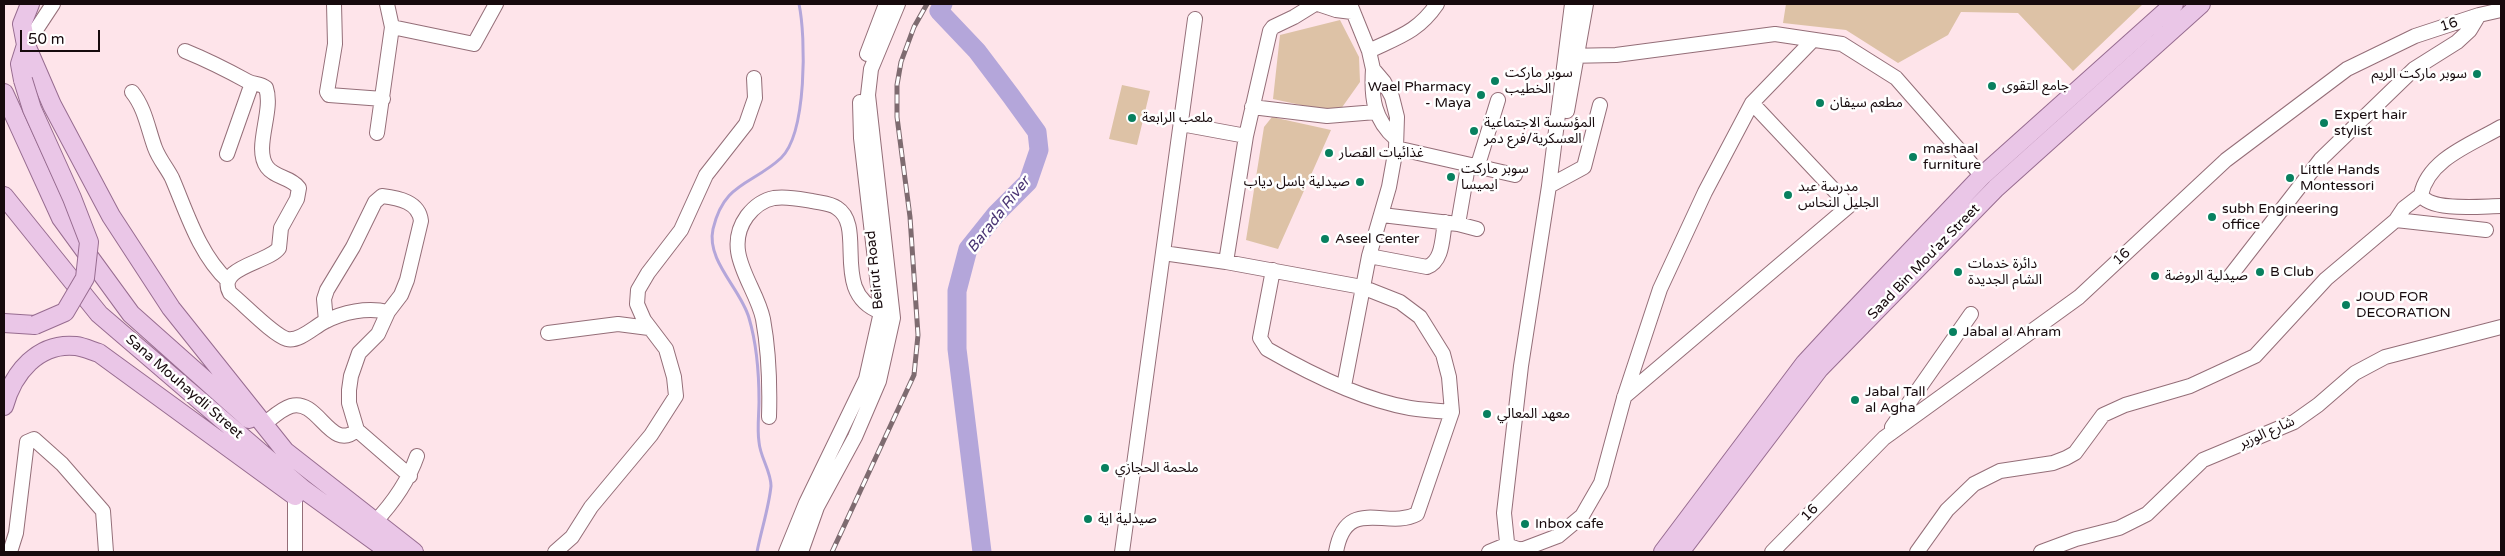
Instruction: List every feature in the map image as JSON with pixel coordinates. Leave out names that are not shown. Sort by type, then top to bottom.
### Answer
[{"type":"main road","points":[[30,4],[22,24],[26,45],[52,105],[111,216],[171,308],[285,451],[414,552]]},
{"type":"main road","name":"Saad Bin Mou'az Street","points":[[1663,552],[1805,363],[1982,176],[2174,4]]},
{"type":"main road","name":"Saad Bin Mou'az Street","points":[[1680,552],[1819,369],[1996,188],[2201,4]]},
{"type":"main road","points":[[4,323],[35,324],[65,312],[85,278],[89,242],[32,109],[20,64],[26,45]]},
{"type":"main road","name":"Sana Mouhaydli Street","points":[[4,93],[61,218],[131,314],[285,451]]},
{"type":"main road","name":"Sana Mouhaydli Street","points":[[4,196],[99,314],[299,492],[390,552]]},
{"type":"main road","points":[[4,406],[9,390],[21,370],[36,356],[58,347],[77,346],[99,353],[299,492]]},
{"type":"street","points":[[26,45],[53,4]]},
{"type":"street","points":[[334,4],[334,44],[327,92],[329,95],[383,99]]},
{"type":"street","points":[[377,132],[392,27],[387,4]]},
{"type":"street","points":[[392,27],[474,44],[496,4]]},
{"type":"street","name":"Beirut Road","points":[[786,552],[806,503],[866,379],[881,312],[861,138],[859,95],[862,68],[886,4]]},
{"type":"street","points":[[801,552],[817,507],[855,437],[879,381],[893,318],[868,96],[871,69],[898,4]]},
{"type":"street","points":[[1226,262],[1246,136],[1270,31],[1273,27],[1294,18],[1316,4],[1336,10],[1351,8],[1369,51],[1376,112],[1380,122],[1396,144],[1473,167],[1516,175]]},
{"type":"street","points":[[1369,51],[1403,36],[1426,20],[1436,4]]},
{"type":"street","points":[[1507,548],[1504,513],[1521,366],[1553,157],[1565,124],[1572,56],[1572,4]]},
{"type":"street","points":[[1572,56],[1586,4]]},
{"type":"street","name":"16","points":[[1772,552],[1884,438],[2079,297],[2226,160],[2347,69],[2415,36],[2478,15],[2501,10]]},
{"type":"street","points":[[2231,275],[2321,159],[2414,69],[2457,42],[2470,30],[2478,15]]},
{"type":"street","points":[[1122,552],[1195,19]]},
{"type":"street","points":[[1572,56],[1616,55],[1775,34],[1842,44],[1896,78],[1982,176]]},
{"type":"street","points":[[1489,552],[1507,548],[1521,550],[1558,536],[1582,516],[1600,483],[1624,398],[1660,289],[1705,192],[1752,102],[1813,40]]},
{"type":"street","points":[[185,51],[231,71],[252,83],[261,84],[266,88],[268,95],[263,151],[265,163],[273,173],[296,183],[300,193],[283,221],[281,243],[275,253],[265,260],[245,265],[228,281],[227,287],[230,293],[269,327],[288,340],[295,339],[326,321],[369,309],[388,312]]},
{"type":"street","points":[[1344,386],[1362,287],[1369,256],[1382,216],[1396,144],[1397,117],[1392,97],[1384,82],[1372,70]]},
{"type":"street","points":[[555,552],[572,537],[591,507],[651,435],[676,396],[674,377],[666,349],[649,328],[638,304],[642,282],[682,230],[706,175],[746,124],[754,98],[754,78]]},
{"type":"street","points":[[227,154],[252,83]]},
{"type":"street","points":[[132,92],[142,109],[156,149],[171,177],[190,225],[218,270],[228,281]]},
{"type":"street","points":[[1369,256],[1427,267],[1433,265],[1438,258],[1498,100]]},
{"type":"street","points":[[1624,398],[1849,206],[1752,102]]},
{"type":"street","points":[[1549,186],[1584,167],[1600,105]]},
{"type":"street","points":[[1252,106],[1327,116],[1376,112]]},
{"type":"street","points":[[1181,124],[1246,136]]},
{"type":"street","points":[[1917,552],[1947,510],[1974,484],[2000,471],[2053,463],[2075,454],[2103,415],[2125,404],[2190,386],[2255,356],[2326,279],[2396,220],[2404,208],[2421,195],[2426,177],[2447,159],[2501,128]]},
{"type":"street","points":[[2421,195],[2423,200],[2439,205],[2501,206]]},
{"type":"street","points":[[326,321],[324,299],[327,290],[353,247],[375,202],[382,196],[411,204],[420,213],[421,221],[407,280],[401,295],[388,312],[378,334],[359,353],[351,376],[348,403],[358,430],[410,476]]},
{"type":"street","points":[[769,417],[770,386],[765,331],[759,304],[745,277],[738,255],[740,230],[751,210],[765,201],[782,197],[829,204],[842,211],[848,225],[855,289],[862,301],[881,312]]},
{"type":"street","points":[[1382,216],[1451,223],[1477,229]]},
{"type":"street","points":[[2396,220],[2486,230]]},
{"type":"street","points":[[1163,254],[1226,262],[1362,287],[1400,302],[1420,317],[1443,354],[1449,377],[1452,412],[1417,514],[1410,518],[1367,517],[1353,522],[1343,532],[1336,552]]},
{"type":"street","points":[[1274,270],[1260,338],[1267,348],[1344,386],[1408,408],[1452,412]]},
{"type":"street","points":[[1884,438],[1971,314]]},
{"type":"street","points":[[548,333],[618,324],[649,328]]},
{"type":"street","name":"شارع الوزير","points":[[2040,552],[2076,539],[2119,528],[2147,514],[2203,460],[2294,422],[2355,373],[2385,357],[2501,327]]},
{"type":"street","points":[[264,424],[290,406],[297,406],[311,411],[337,434],[345,437],[358,430]]},
{"type":"street","points":[[10,552],[16,533],[27,442],[34,439],[62,464],[103,511],[106,552]]},
{"type":"street","points":[[374,522],[388,507],[410,476],[417,456]]},
{"type":"street","points":[[295,552],[299,492],[315,475]]},
{"type":"shaded area","points":[[1786,4],[2143,4],[2073,71],[2018,13],[1961,12],[1948,35],[1898,63],[1846,30],[1783,23]]},
{"type":"shaded area","points":[[1340,20],[1359,57],[1360,82],[1338,113],[1273,99],[1280,35]]},
{"type":"shaded area","points":[[1122,85],[1150,91],[1137,145],[1109,139]]},
{"type":"shaded area","points":[[1272,117],[1331,130],[1278,249],[1246,240],[1264,127]]},
{"type":"waterway","points":[[757,552],[769,502],[771,480],[761,453],[758,437],[759,391],[756,349],[745,307],[719,264],[712,241],[713,229],[724,202],[740,186],[781,158],[790,146],[796,128],[802,84],[803,38],[799,4]]},
{"type":"waterway","name":"Barada River","points":[[943,4],[939,11],[977,51],[1037,132],[1039,150],[1028,182],[996,214],[968,249],[957,291],[957,349],[982,552]]},
{"type":"railway","points":[[832,552],[914,375],[918,335],[910,217],[897,117],[897,85],[901,62],[914,27],[927,4]]},
{"type":"place","name":"سوبر ماركت الريم","points":[[2477,74]]},
{"type":"place","name":"سوبر ماركت الخطيب","points":[[1495,81]]},
{"type":"place","name":"جامع التقوى","points":[[1992,86]]},
{"type":"place","name":"Wael Pharmacy - Maya","points":[[1481,95]]},
{"type":"place","name":"مطعم سيفان","points":[[1820,103]]},
{"type":"place","name":"ملعب الرابعة","points":[[1132,118]]},
{"type":"place","name":"Expert hair stylist","points":[[2324,123]]},
{"type":"place","name":"المؤسسة الاجتماعية العسكرية/فرع دمر","points":[[1474,131]]},
{"type":"place","name":"غذائيات القصار","points":[[1329,153]]},
{"type":"place","name":"mashaal furniture","points":[[1913,157]]},
{"type":"place","name":"سوبر ماركت ايميسا","points":[[1451,177]]},
{"type":"place","name":"Little Hands Montessori","points":[[2290,178]]},
{"type":"place","name":"صيدلية باسل دياب","points":[[1360,182]]},
{"type":"place","name":"مدرسة عبد الجليل النحاس","points":[[1788,195]]},
{"type":"place","name":"subh Engineering office","points":[[2212,217]]},
{"type":"place","name":"Aseel Center","points":[[1325,239]]},
{"type":"place","name":"دائرة خدمات الشام الجديدة","points":[[1958,272]]},
{"type":"place","name":"B Club","points":[[2260,272]]},
{"type":"place","name":"صيدلية الروضة","points":[[2155,276]]},
{"type":"place","name":"JOUD FOR DECORATION","points":[[2346,305]]},
{"type":"place","name":"Jabal al Ahram","points":[[1953,332]]},
{"type":"place","name":"Jabal Tall al Agha","points":[[1855,400]]},
{"type":"place","name":"معهد المعالي","points":[[1487,414]]},
{"type":"place","name":"ملحمة الحجازي","points":[[1105,468]]},
{"type":"place","name":"صيدلية اية","points":[[1088,519]]},
{"type":"place","name":"Inbox cafe","points":[[1525,524]]}]
